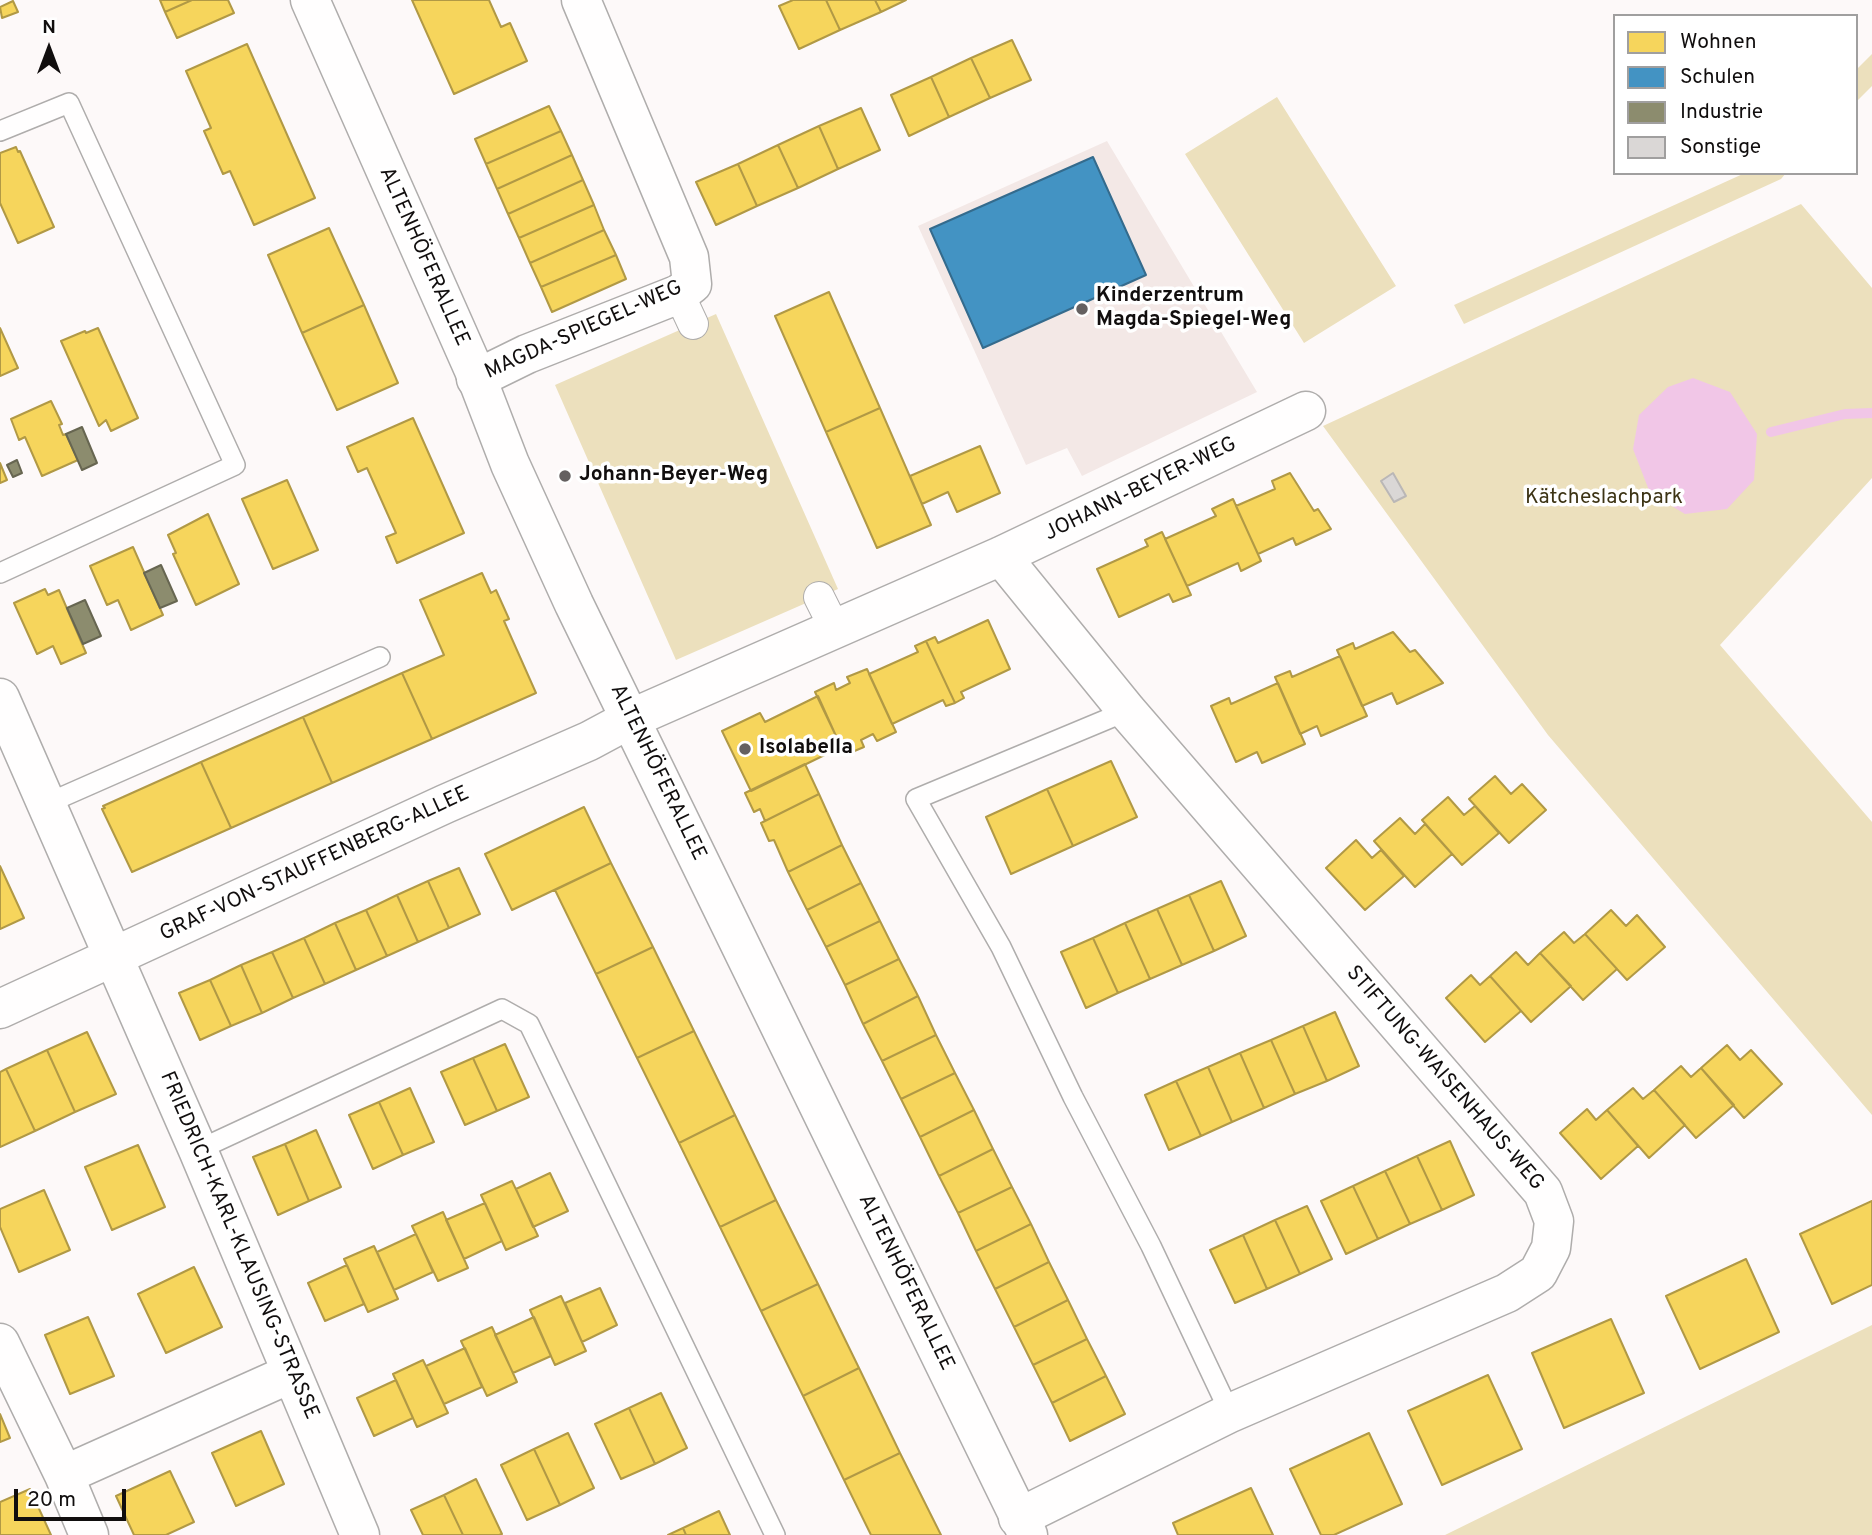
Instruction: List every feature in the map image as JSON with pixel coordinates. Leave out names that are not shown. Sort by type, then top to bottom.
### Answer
[{"type":"street","name":"ALTENHÖFERALLEE","points":[[310,0],[476,379],[510,464],[574,604],[1023,1526]]},
{"type":"street","name":"MAGDA-SPIEGEL-WEG","points":[[476,379],[527,354],[688,300],[689,257],[581,0]]},
{"type":"street","name":"JOHANN-BEYER-WEG","points":[[630,719],[836,631],[1001,556],[1306,411]]},
{"type":"street","name":"STIFTUNG-WAISENHAUS-WEG","points":[[1001,556],[1127,711],[1543,1192],[1554,1221],[1552,1248],[1538,1273],[1507,1293],[1230,1413],[1023,1526]]},
{"type":"street","points":[[819,597],[836,631]]},
{"type":"street","name":"FRIEDRICH-KARL-KLAUSING-STRASSE","points":[[0,698],[198,1150],[360,1535]]},
{"type":"street","name":"GRAF-VON-STAUFFENBERG-ALLEE","points":[[0,1009],[445,804],[589,741],[630,719]]},
{"type":"street","points":[[0,1343],[64,1475],[89,1535]]},
{"type":"street","points":[[64,1475],[292,1373]]},
{"type":"lane","points":[[0,131],[69,103],[235,465],[0,572]]},
{"type":"lane","points":[[47,804],[380,657]]},
{"type":"lane","points":[[1127,711],[916,799],[1001,947],[1073,1097],[1151,1246],[1230,1413]]},
{"type":"lane","points":[[198,1150],[502,1009],[529,1024],[775,1535]]},
{"type":"shaded area","name":"Kinderzentrum Magda-Spiegel-Weg","points":[[1107,141],[1257,392],[1082,476],[1067,448],[1026,465],[918,226]]},
{"type":"shaded area","points":[[1693,378],[1730,392],[1757,434],[1754,480],[1727,509],[1685,514],[1650,493],[1633,449],[1639,415],[1668,387]]},
{"type":"green space","points":[[1872,54],[1872,86],[1858,100],[1858,68]]},
{"type":"green space","points":[[1277,97],[1396,286],[1304,343],[1185,154]]},
{"type":"green space","points":[[1741,175],[1784,175],[1781,179],[1464,324],[1454,305]]},
{"type":"green space","name":"Kätcheslachpark","points":[[1801,204],[1872,288],[1872,478],[1720,645],[1872,822],[1872,1115],[1548,735],[1323,426]]},
{"type":"green space","points":[[716,314],[838,589],[676,660],[555,385]]},
{"type":"green space","points":[[1872,1325],[1872,1535],[1445,1535]]},
{"type":"building: Wohnen","points":[[160,0],[192,0],[165,12]]},
{"type":"building: Wohnen","points":[[192,0],[228,0],[234,13],[177,38],[165,12]]},
{"type":"building: Wohnen","points":[[412,0],[489,0],[501,27],[510,23],[527,61],[454,94]]},
{"type":"building: Wohnen","points":[[793,0],[826,0],[840,30],[799,49],[779,6]]},
{"type":"building: Wohnen","points":[[826,0],[875,0],[881,12],[840,30]]},
{"type":"building: Wohnen","points":[[875,0],[906,0],[881,12]]},
{"type":"building: Wohnen","points":[[13,1],[18,12],[2,18],[0,7]]},
{"type":"building: Wohnen","points":[[1012,40],[1031,80],[990,98],[971,58]]},
{"type":"building: Wohnen","points":[[247,44],[315,198],[254,225],[230,171],[223,174],[204,131],[211,128],[186,71]]},
{"type":"building: Wohnen","points":[[971,58],[990,98],[949,117],[931,77]]},
{"type":"building: Wohnen","points":[[931,77],[949,117],[909,136],[891,95]]},
{"type":"building: Wohnen","points":[[549,106],[561,131],[486,164],[475,139]]},
{"type":"building: Wohnen","points":[[861,108],[880,150],[838,169],[819,126]]},
{"type":"building: Wohnen","points":[[819,126],[838,169],[798,188],[778,145]]},
{"type":"building: Wohnen","points":[[561,131],[572,155],[497,189],[486,164]]},
{"type":"building: Wohnen","points":[[778,145],[798,188],[757,206],[738,164]]},
{"type":"building: Wohnen","points":[[16,147],[54,227],[18,243],[0,203],[0,153]]},
{"type":"building: Wohnen","points":[[572,155],[583,180],[508,214],[497,189]]},
{"type":"building: Wohnen","points":[[738,164],[757,206],[716,225],[696,182]]},
{"type":"building: Wohnen","points":[[583,180],[594,205],[519,238],[508,214]]},
{"type":"building: Wohnen","points":[[594,205],[604,230],[530,263],[519,238]]},
{"type":"building: Wohnen","points":[[329,228],[364,305],[302,333],[268,255]]},
{"type":"building: Wohnen","points":[[604,230],[616,255],[541,287],[530,263]]},
{"type":"building: Wohnen","points":[[616,255],[626,279],[552,312],[541,287]]},
{"type":"building: Wohnen","points":[[829,292],[880,408],[826,432],[775,316]]},
{"type":"building: Wohnen","points":[[364,305],[398,383],[337,410],[302,333]]},
{"type":"building: Wohnen","points":[[0,328],[18,368],[0,376]]},
{"type":"building: Wohnen","points":[[98,328],[138,418],[111,431],[106,420],[99,426],[61,341]]},
{"type":"building: Wohnen","points":[[51,401],[62,424],[59,425],[63,435],[66,434],[78,460],[42,476],[25,437],[19,440],[11,419]]},
{"type":"building: Wohnen","points":[[880,408],[931,525],[877,548],[826,432]]},
{"type":"building: Wohnen","points":[[413,418],[464,533],[397,563],[386,537],[396,533],[367,468],[358,472],[347,447]]},
{"type":"building: Wohnen","points":[[980,446],[1000,493],[957,512],[948,492],[922,504],[910,476]]},
{"type":"building: Wohnen","points":[[0,463],[7,480],[0,483]]},
{"type":"building: Wohnen","points":[[1290,473],[1314,511],[1318,509],[1331,529],[1296,545],[1293,538],[1258,554],[1236,506],[1275,489],[1272,481]]},
{"type":"building: Wohnen","points":[[287,480],[318,550],[273,569],[242,499]]},
{"type":"building: Wohnen","points":[[1233,499],[1261,561],[1241,571],[1238,563],[1187,586],[1165,539],[1216,516],[1212,509]]},
{"type":"building: Wohnen","points":[[208,514],[239,584],[196,605],[173,554],[176,553],[168,535]]},
{"type":"building: Wohnen","points":[[1162,532],[1191,595],[1173,602],[1169,594],[1119,617],[1097,569],[1148,546],[1145,540]]},
{"type":"building: Wohnen","points":[[133,547],[163,615],[131,630],[118,600],[107,605],[90,566]]},
{"type":"building: Wohnen","points":[[482,573],[491,593],[496,590],[509,619],[504,621],[536,693],[432,739],[402,673],[444,655],[420,600]]},
{"type":"building: Wohnen","points":[[45,589],[48,595],[59,590],[86,653],[61,664],[53,646],[37,654],[14,603]]},
{"type":"building: Wohnen","points":[[988,620],[1010,669],[961,692],[964,698],[955,703],[926,641],[935,637],[938,643]]},
{"type":"building: Wohnen","points":[[1393,632],[1410,652],[1415,650],[1443,683],[1397,704],[1392,693],[1362,706],[1337,650],[1353,643],[1355,649]]},
{"type":"building: Wohnen","points":[[926,641],[955,703],[946,706],[943,700],[892,724],[869,674],[918,652],[915,646]]},
{"type":"building: Wohnen","points":[[1340,656],[1367,716],[1321,736],[1317,726],[1300,734],[1275,677],[1290,671],[1292,677]]},
{"type":"building: Wohnen","points":[[867,669],[896,732],[877,741],[873,734],[861,740],[864,747],[845,755],[815,692],[834,683],[836,690],[850,683],[847,677]]},
{"type":"building: Wohnen","points":[[402,673],[432,739],[332,783],[303,717]]},
{"type":"building: Wohnen","points":[[1278,683],[1305,744],[1262,763],[1257,752],[1236,762],[1211,706],[1229,698],[1231,704]]},
{"type":"building: Wohnen","points":[[818,696],[841,747],[751,791],[722,731],[760,713],[765,722]]},
{"type":"building: Wohnen","points":[[303,717],[332,783],[231,828],[201,762]]},
{"type":"building: Wohnen","points":[[1111,761],[1137,817],[1073,846],[1047,789]]},
{"type":"building: Wohnen","points":[[201,762],[231,828],[132,872],[102,809],[105,808],[103,806]]},
{"type":"building: Wohnen","points":[[805,764],[819,794],[765,821],[760,809],[754,812],[745,793]]},
{"type":"building: Wohnen","points":[[1495,776],[1511,794],[1522,784],[1546,810],[1509,843],[1469,799]]},
{"type":"building: Wohnen","points":[[1047,789],[1073,846],[1011,874],[986,817]]},
{"type":"building: Wohnen","points":[[819,794],[842,845],[788,872],[774,840],[769,841],[761,823]]},
{"type":"building: Wohnen","points":[[1448,797],[1464,815],[1475,806],[1499,833],[1462,865],[1422,820]]},
{"type":"building: Wohnen","points":[[584,807],[611,863],[512,910],[485,854]]},
{"type":"building: Wohnen","points":[[1400,818],[1415,834],[1425,824],[1452,854],[1415,887],[1374,841]]},
{"type":"building: Wohnen","points":[[1356,840],[1372,858],[1381,850],[1404,876],[1365,910],[1326,868]]},
{"type":"building: Wohnen","points":[[842,845],[861,883],[807,910],[788,872]]},
{"type":"building: Wohnen","points":[[611,863],[653,947],[596,974],[555,890]]},
{"type":"building: Wohnen","points":[[0,866],[24,918],[0,929]]},
{"type":"building: Wohnen","points":[[459,868],[480,914],[449,928],[428,881]]},
{"type":"building: Wohnen","points":[[428,881],[449,928],[418,942],[397,895]]},
{"type":"building: Wohnen","points":[[1221,881],[1246,936],[1214,951],[1189,895]]},
{"type":"building: Wohnen","points":[[861,883],[880,921],[826,947],[807,910]]},
{"type":"building: Wohnen","points":[[397,895],[418,942],[387,956],[366,910]]},
{"type":"building: Wohnen","points":[[1189,895],[1214,951],[1182,965],[1157,909]]},
{"type":"building: Wohnen","points":[[1157,909],[1182,965],[1150,979],[1125,923]]},
{"type":"building: Wohnen","points":[[366,910],[387,956],[356,970],[335,923]]},
{"type":"building: Wohnen","points":[[1611,910],[1626,926],[1637,915],[1665,947],[1627,980],[1585,934]]},
{"type":"building: Wohnen","points":[[880,921],[899,959],[845,985],[826,947]]},
{"type":"building: Wohnen","points":[[335,923],[356,970],[325,984],[304,938]]},
{"type":"building: Wohnen","points":[[1125,923],[1150,979],[1118,993],[1093,938]]},
{"type":"building: Wohnen","points":[[1564,932],[1574,943],[1585,934],[1617,969],[1583,1000],[1540,953]]},
{"type":"building: Wohnen","points":[[304,938],[325,984],[293,998],[272,952]]},
{"type":"building: Wohnen","points":[[1093,938],[1118,993],[1086,1008],[1061,952]]},
{"type":"building: Wohnen","points":[[653,947],[694,1031],[637,1058],[596,974]]},
{"type":"building: Wohnen","points":[[272,952],[293,998],[262,1013],[241,965]]},
{"type":"building: Wohnen","points":[[1516,952],[1528,965],[1540,953],[1571,986],[1531,1022],[1490,976]]},
{"type":"building: Wohnen","points":[[899,959],[918,996],[863,1024],[845,985]]},
{"type":"building: Wohnen","points":[[241,965],[262,1013],[231,1026],[210,980]]},
{"type":"building: Wohnen","points":[[1471,975],[1480,985],[1490,976],[1521,1011],[1485,1042],[1446,998]]},
{"type":"building: Wohnen","points":[[210,980],[231,1026],[200,1040],[179,993]]},
{"type":"building: Wohnen","points":[[918,996],[936,1035],[882,1061],[863,1024]]},
{"type":"building: Wohnen","points":[[1335,1012],[1359,1066],[1327,1081],[1303,1026]]},
{"type":"building: Wohnen","points":[[1303,1026],[1327,1081],[1295,1094],[1271,1040]]},
{"type":"building: Wohnen","points":[[694,1031],[735,1115],[679,1143],[637,1058]]},
{"type":"building: Wohnen","points":[[87,1032],[116,1094],[75,1112],[47,1050]]},
{"type":"building: Wohnen","points":[[936,1035],[955,1073],[901,1099],[882,1061]]},
{"type":"building: Wohnen","points":[[1271,1040],[1295,1094],[1264,1108],[1240,1053]]},
{"type":"building: Wohnen","points":[[505,1044],[529,1097],[497,1111],[473,1058]]},
{"type":"building: Wohnen","points":[[1727,1045],[1740,1060],[1751,1050],[1782,1084],[1744,1118],[1701,1068]]},
{"type":"building: Wohnen","points":[[47,1050],[75,1112],[35,1131],[6,1069]]},
{"type":"building: Wohnen","points":[[1240,1053],[1264,1108],[1232,1122],[1208,1067]]},
{"type":"building: Wohnen","points":[[473,1058],[497,1111],[465,1125],[441,1072]]},
{"type":"building: Wohnen","points":[[1681,1066],[1691,1077],[1701,1068],[1734,1105],[1696,1138],[1654,1090]]},
{"type":"building: Wohnen","points":[[1208,1067],[1232,1122],[1201,1136],[1176,1081]]},
{"type":"building: Wohnen","points":[[6,1069],[35,1131],[0,1147],[0,1072]]},
{"type":"building: Wohnen","points":[[955,1073],[974,1110],[920,1137],[901,1099]]},
{"type":"building: Wohnen","points":[[1176,1081],[1201,1136],[1169,1150],[1145,1095]]},
{"type":"building: Wohnen","points":[[410,1088],[434,1142],[403,1155],[379,1102]]},
{"type":"building: Wohnen","points":[[1633,1088],[1643,1099],[1654,1090],[1685,1125],[1649,1158],[1607,1110]]},
{"type":"building: Wohnen","points":[[379,1102],[403,1155],[373,1169],[349,1115]]},
{"type":"building: Wohnen","points":[[1587,1109],[1596,1120],[1607,1110],[1638,1146],[1601,1179],[1560,1133]]},
{"type":"building: Wohnen","points":[[974,1110],[993,1149],[939,1176],[920,1137]]},
{"type":"building: Wohnen","points":[[735,1115],[776,1200],[720,1227],[679,1143]]},
{"type":"building: Wohnen","points":[[316,1130],[341,1187],[309,1201],[285,1144]]},
{"type":"building: Wohnen","points":[[1450,1141],[1474,1195],[1442,1210],[1417,1156]]},
{"type":"building: Wohnen","points":[[285,1144],[309,1201],[278,1215],[253,1157]]},
{"type":"building: Wohnen","points":[[138,1145],[165,1207],[112,1230],[85,1167]]},
{"type":"building: Wohnen","points":[[993,1149],[1012,1187],[958,1213],[939,1176]]},
{"type":"building: Wohnen","points":[[1417,1156],[1442,1210],[1410,1224],[1385,1171]]},
{"type":"building: Wohnen","points":[[1385,1171],[1410,1224],[1378,1239],[1353,1186]]},
{"type":"building: Wohnen","points":[[550,1173],[568,1211],[533,1227],[516,1189]]},
{"type":"building: Wohnen","points":[[512,1181],[538,1236],[506,1250],[481,1195]]},
{"type":"building: Wohnen","points":[[1353,1186],[1378,1239],[1346,1254],[1321,1201]]},
{"type":"building: Wohnen","points":[[1012,1187],[1031,1224],[976,1251],[958,1213]]},
{"type":"building: Wohnen","points":[[44,1190],[70,1250],[19,1272],[0,1227],[0,1209]]},
{"type":"building: Wohnen","points":[[776,1200],[818,1284],[761,1311],[720,1227]]},
{"type":"building: Wohnen","points":[[1872,1201],[1872,1285],[1832,1304],[1800,1234]]},
{"type":"building: Wohnen","points":[[485,1203],[502,1241],[464,1259],[446,1220]]},
{"type":"building: Wohnen","points":[[1307,1206],[1332,1259],[1300,1274],[1275,1220]]},
{"type":"building: Wohnen","points":[[443,1212],[468,1268],[438,1281],[412,1226]]},
{"type":"building: Wohnen","points":[[1275,1220],[1300,1274],[1267,1289],[1243,1235]]},
{"type":"building: Wohnen","points":[[1031,1224],[1049,1262],[995,1289],[976,1251]]},
{"type":"building: Wohnen","points":[[416,1234],[433,1272],[394,1290],[377,1252]]},
{"type":"building: Wohnen","points":[[1243,1235],[1267,1289],[1235,1303],[1210,1250]]},
{"type":"building: Wohnen","points":[[374,1246],[398,1299],[368,1312],[344,1259]]},
{"type":"building: Wohnen","points":[[1746,1259],[1779,1332],[1700,1369],[1666,1296]]},
{"type":"building: Wohnen","points":[[1049,1262],[1068,1300],[1014,1327],[995,1289]]},
{"type":"building: Wohnen","points":[[347,1265],[364,1304],[325,1321],[308,1283]]},
{"type":"building: Wohnen","points":[[194,1267],[222,1327],[166,1353],[138,1294]]},
{"type":"building: Wohnen","points":[[818,1284],[859,1368],[803,1396],[761,1311]]},
{"type":"building: Wohnen","points":[[600,1288],[617,1325],[582,1342],[565,1303]]},
{"type":"building: Wohnen","points":[[561,1296],[586,1351],[555,1365],[530,1310]]},
{"type":"building: Wohnen","points":[[1068,1300],[1087,1339],[1033,1365],[1014,1327]]},
{"type":"building: Wohnen","points":[[88,1317],[114,1376],[70,1394],[45,1335]]},
{"type":"building: Wohnen","points":[[534,1317],[551,1356],[513,1373],[495,1335]]},
{"type":"building: Wohnen","points":[[1611,1319],[1644,1393],[1564,1428],[1532,1353]]},
{"type":"building: Wohnen","points":[[492,1327],[517,1382],[487,1396],[461,1341]]},
{"type":"building: Wohnen","points":[[1087,1339],[1106,1376],[1052,1403],[1033,1365]]},
{"type":"building: Wohnen","points":[[465,1348],[482,1387],[444,1404],[426,1366]]},
{"type":"building: Wohnen","points":[[423,1360],[448,1413],[417,1427],[393,1374]]},
{"type":"building: Wohnen","points":[[859,1368],[900,1453],[844,1480],[803,1396]]},
{"type":"building: Wohnen","points":[[1488,1375],[1522,1449],[1442,1485],[1408,1411]]},
{"type":"building: Wohnen","points":[[1106,1376],[1125,1414],[1070,1441],[1052,1403]]},
{"type":"building: Wohnen","points":[[396,1380],[413,1418],[374,1436],[357,1398]]},
{"type":"building: Wohnen","points":[[661,1393],[687,1448],[655,1464],[629,1408]]},
{"type":"building: Wohnen","points":[[629,1408],[655,1464],[621,1479],[595,1424]]},
{"type":"building: Wohnen","points":[[0,1414],[10,1438],[0,1442]]},
{"type":"building: Wohnen","points":[[261,1431],[284,1484],[236,1506],[212,1453]]},
{"type":"building: Wohnen","points":[[568,1433],[594,1488],[560,1505],[534,1449]]},
{"type":"building: Wohnen","points":[[1369,1433],[1402,1504],[1334,1535],[1321,1535],[1290,1469]]},
{"type":"building: Wohnen","points":[[534,1449],[560,1505],[527,1520],[501,1465]]},
{"type":"building: Wohnen","points":[[900,1453],[941,1535],[871,1535],[844,1480]]},
{"type":"building: Wohnen","points":[[170,1471],[194,1522],[166,1535],[134,1535],[116,1496]]},
{"type":"building: Wohnen","points":[[476,1479],[502,1534],[463,1535],[444,1495]]},
{"type":"building: Wohnen","points":[[1251,1488],[1273,1535],[1178,1535],[1173,1523]]},
{"type":"building: Wohnen","points":[[30,1489],[51,1535],[0,1535],[0,1502]]},
{"type":"building: Wohnen","points":[[444,1495],[463,1535],[423,1535],[411,1510]]},
{"type":"building: Wohnen","points":[[719,1511],[730,1535],[686,1535],[683,1528]]},
{"type":"building: Wohnen","points":[[683,1528],[686,1535],[668,1535]]},
{"type":"building: Schulen","points":[[1093,157],[1146,275],[983,348],[930,229]]},
{"type":"building: Industrie","points":[[82,427],[97,463],[82,470],[66,434]]},
{"type":"building: Industrie","points":[[17,460],[22,473],[13,477],[7,465]]},
{"type":"building: Industrie","points":[[161,565],[177,601],[160,608],[144,573]]},
{"type":"building: Industrie","points":[[85,600],[101,636],[83,644],[67,608]]},
{"type":"building: Sonstige","points":[[1393,473],[1406,496],[1394,502],[1381,481]]},
{"type":"waterway","points":[[1771,432],[1845,414],[1872,413]]},
{"type":"place","name":"Kinderzentrum Magda-Spiegel-Weg","points":[[1082,309]]},
{"type":"place","name":"Johann-Beyer-Weg","points":[[565,476]]},
{"type":"place","name":"Isolabella","points":[[745,749]]}]
